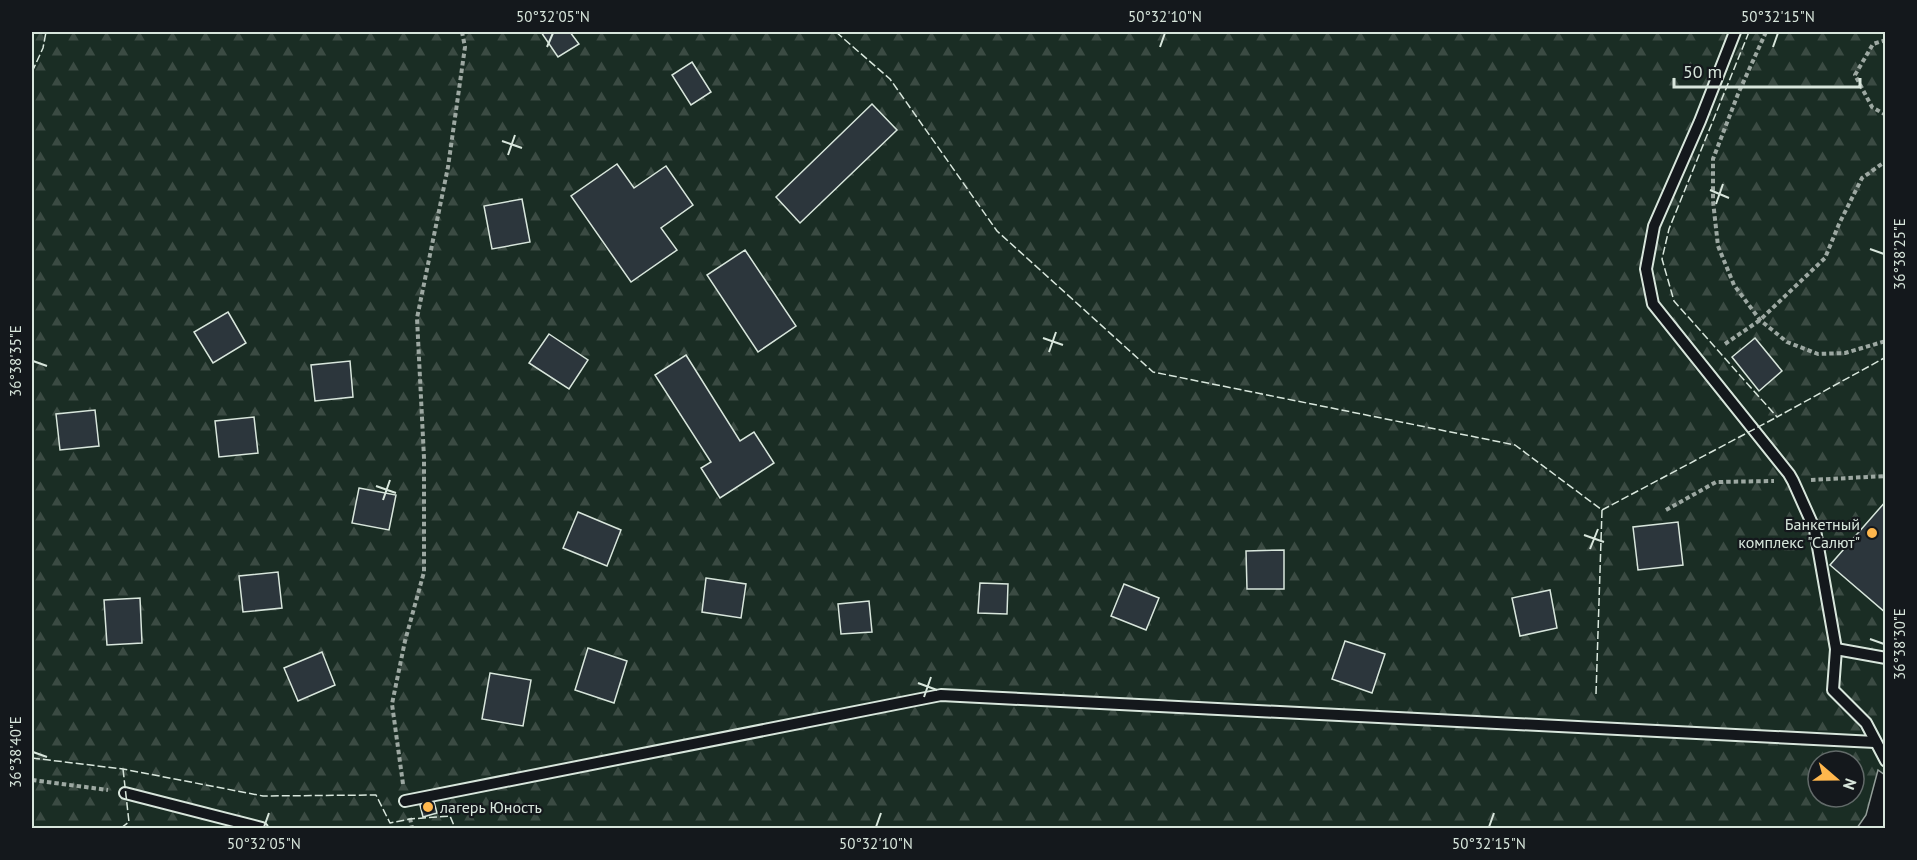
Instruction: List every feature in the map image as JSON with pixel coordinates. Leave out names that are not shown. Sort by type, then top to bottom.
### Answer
[{"type":"lane","points":[[1735,32],[1654,226],[1646,269],[1653,304],[1789,474],[1815,530],[1836,649],[1833,690],[1866,723],[1886,761]]},
{"type":"lane","points":[[1836,649],[1886,658]]},
{"type":"lane","points":[[405,801],[941,695],[1875,742]]},
{"type":"lane","points":[[125,793],[262,828]]},
{"type":"path","points":[[412,828],[405,801],[392,704],[405,641],[424,573],[424,458],[417,318],[448,167],[465,47],[462,32]]},
{"type":"path","points":[[1766,32],[1738,94],[1713,159],[1713,201],[1718,246],[1734,285],[1760,320],[1787,342],[1818,354],[1845,353],[1886,341]]},
{"type":"path","points":[[1886,40],[1873,44],[1856,75],[1872,107],[1886,115]]},
{"type":"path","points":[[1725,344],[1760,320],[1825,258],[1862,178],[1886,161]]},
{"type":"path","points":[[32,780],[125,793]]},
{"type":"green space","points":[[32,32],[1885,32],[1885,775],[1878,770],[1866,815],[1857,828],[32,828]]},
{"type":"building","points":[[541,32],[570,32],[579,44],[558,57]]},
{"type":"building","points":[[692,62],[711,92],[691,105],[672,75]]},
{"type":"building","points":[[872,104],[897,130],[800,223],[776,197]]},
{"type":"building","points":[[617,164],[634,188],[666,166],[693,205],[661,228],[677,250],[631,282],[571,196]]},
{"type":"building","points":[[522,199],[530,242],[492,249],[484,206]]},
{"type":"building","points":[[745,250],[796,326],[758,352],[707,275]]},
{"type":"building","points":[[228,312],[246,343],[213,363],[194,332]]},
{"type":"building","points":[[549,334],[588,360],[569,389],[529,363]]},
{"type":"building","points":[[1755,338],[1782,371],[1759,391],[1732,357]]},
{"type":"building","points":[[686,355],[740,441],[754,432],[774,463],[720,498],[701,468],[711,462],[655,375]]},
{"type":"building","points":[[350,361],[353,397],[315,401],[311,365]]},
{"type":"building","points":[[95,410],[99,446],[60,450],[56,414]]},
{"type":"building","points":[[254,417],[258,453],[219,457],[215,421]]},
{"type":"building","points":[[359,488],[396,495],[389,530],[352,523]]},
{"type":"building","name":"Банкетный комплекс \"Салют\"","points":[[1886,501],[1886,613],[1830,565]]},
{"type":"building","points":[[578,512],[621,530],[607,566],[563,548]]},
{"type":"building","points":[[1678,522],[1683,565],[1638,570],[1633,527]]},
{"type":"building","points":[[1284,550],[1284,589],[1247,589],[1246,551]]},
{"type":"building","points":[[278,572],[282,608],[243,612],[239,576]]},
{"type":"building","points":[[706,578],[746,584],[741,618],[702,612]]},
{"type":"building","points":[[980,583],[1008,584],[1007,614],[978,613]]},
{"type":"building","points":[[1124,584],[1159,598],[1146,630],[1111,616]]},
{"type":"building","points":[[1550,590],[1557,628],[1520,636],[1512,598]]},
{"type":"building","points":[[140,598],[142,643],[107,645],[104,600]]},
{"type":"building","points":[[869,601],[872,632],[841,634],[838,604]]},
{"type":"building","points":[[1345,641],[1385,654],[1372,693],[1332,679]]},
{"type":"building","points":[[588,648],[627,661],[614,703],[575,690]]},
{"type":"building","points":[[322,652],[335,685],[298,701],[284,668]]},
{"type":"building","points":[[490,673],[531,680],[523,726],[482,719]]},
{"type":"building","name":"лагерь Юность","points":[[433,798],[437,813],[423,817],[419,801]]},
{"type":"fence","points":[[32,72],[43,48],[46,32]]},
{"type":"fence","points":[[836,32],[890,79],[997,231],[1153,372],[1515,445],[1602,510]]},
{"type":"fence","points":[[1749,32],[1669,229],[1662,259],[1674,301],[1777,417],[1886,357]]},
{"type":"fence","points":[[1602,510],[1777,417]]},
{"type":"fence","points":[[1596,694],[1602,510]]},
{"type":"fence","points":[[32,758],[123,769],[263,796],[376,795],[390,823],[450,816],[455,828]]},
{"type":"fence","points":[[121,828],[129,822],[123,769]]},
{"type":"place","name":"Банкетный комплекс \"Салют\"","points":[[1872,533]]},
{"type":"place","name":"лагерь Юность","points":[[428,807]]}]
